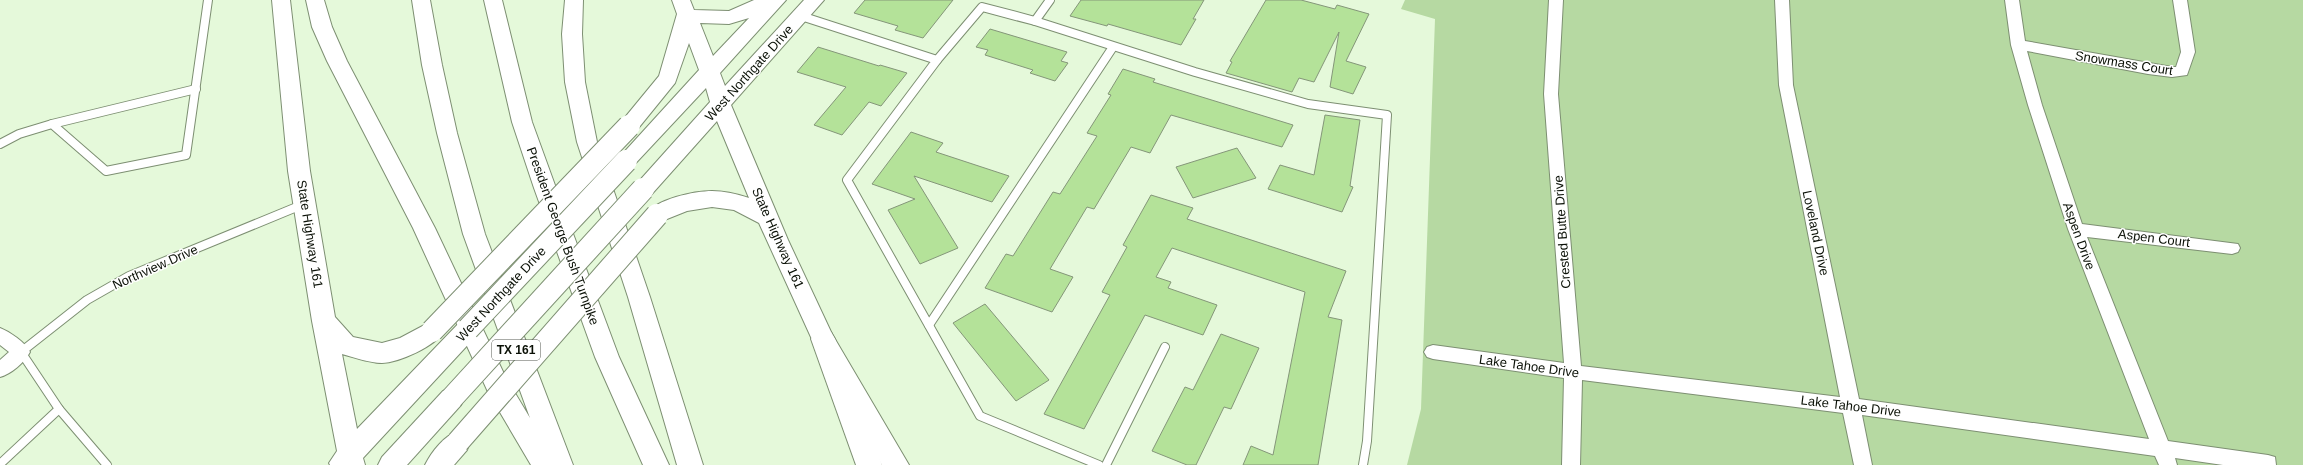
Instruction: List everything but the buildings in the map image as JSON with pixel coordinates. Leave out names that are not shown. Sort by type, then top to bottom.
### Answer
[{"type":"main road","name":"State Highway 161","points":[[281,0],[288,88],[305,204],[347,461]]},
{"type":"main road","points":[[315,0],[322,26],[337,61],[359,100],[424,228],[497,385],[546,465]]},
{"type":"main road","name":"TX 161","points":[[421,0],[432,65],[447,133],[474,234],[560,465]]},
{"type":"main road","name":"President George Bush Turnpike","points":[[493,0],[522,122],[544,188],[607,357],[656,465]]},
{"type":"main road","points":[[574,0],[572,34],[575,82],[587,142],[639,297],[690,465]]},
{"type":"main road","points":[[324,321],[346,346],[382,352],[407,346],[432,331],[630,126],[668,78],[683,8],[728,19],[751,11],[768,0]]},
{"type":"main road","name":"West Northgate Drive","points":[[347,461],[437,362],[777,0]]},
{"type":"main road","name":"West Northgate Drive","points":[[391,465],[815,0]]},
{"type":"main road","name":"State Highway 161","points":[[683,8],[710,72],[720,104],[768,218],[823,339],[896,465]]},
{"type":"main road","points":[[438,465],[657,215],[674,206],[700,199],[732,201],[768,218]]},
{"type":"main road","points":[[823,339],[869,465]]},
{"type":"street","name":"Crested Butte Drive","points":[[1556,0],[1552,94],[1573,372],[1571,465]]},
{"type":"street","name":"Loveland Drive","points":[[1782,0],[1782,31],[1786,85],[1862,465]]},
{"type":"street","name":"Aspen Drive","points":[[2012,0],[2018,45],[2035,105],[2076,228],[2165,457]]},
{"type":"street","name":"Snowmass Court","points":[[2018,45],[2148,69],[2172,72],[2182,71],[2188,52],[2180,0]]},
{"type":"street","name":"Aspen Court","points":[[2076,228],[2232,248]]},
{"type":"street","points":[[0,335],[21,352]]},
{"type":"street","name":"Northview Drive","points":[[0,370],[21,352]]},
{"type":"street","name":"Lake Tahoe Drive","points":[[1433,352],[1573,372],[1851,406],[2165,457],[2268,463]]},
{"type":"lane","points":[[52,124],[106,171],[186,155],[208,0]]},
{"type":"lane","points":[[1035,20],[1050,0]]},
{"type":"lane","points":[[1099,465],[980,416],[847,180],[937,60],[982,7],[1035,20],[1112,46],[1308,104],[1387,115],[1367,441],[1363,465]]},
{"type":"lane","points":[[801,16],[937,60]]},
{"type":"lane","points":[[929,325],[1112,46]]},
{"type":"lane","points":[[0,144],[19,134],[52,124],[196,89]]},
{"type":"lane","name":"Northview Drive","points":[[21,352],[86,300],[129,276],[305,204]]},
{"type":"lane","points":[[1106,465],[1165,347]]},
{"type":"lane","points":[[21,352],[59,409],[107,465]]},
{"type":"lane","points":[[0,464],[59,409]]},
{"type":"green space","points":[[1405,0],[2303,0],[2303,465],[1407,465],[1421,409],[1435,19],[1401,9]]}]
